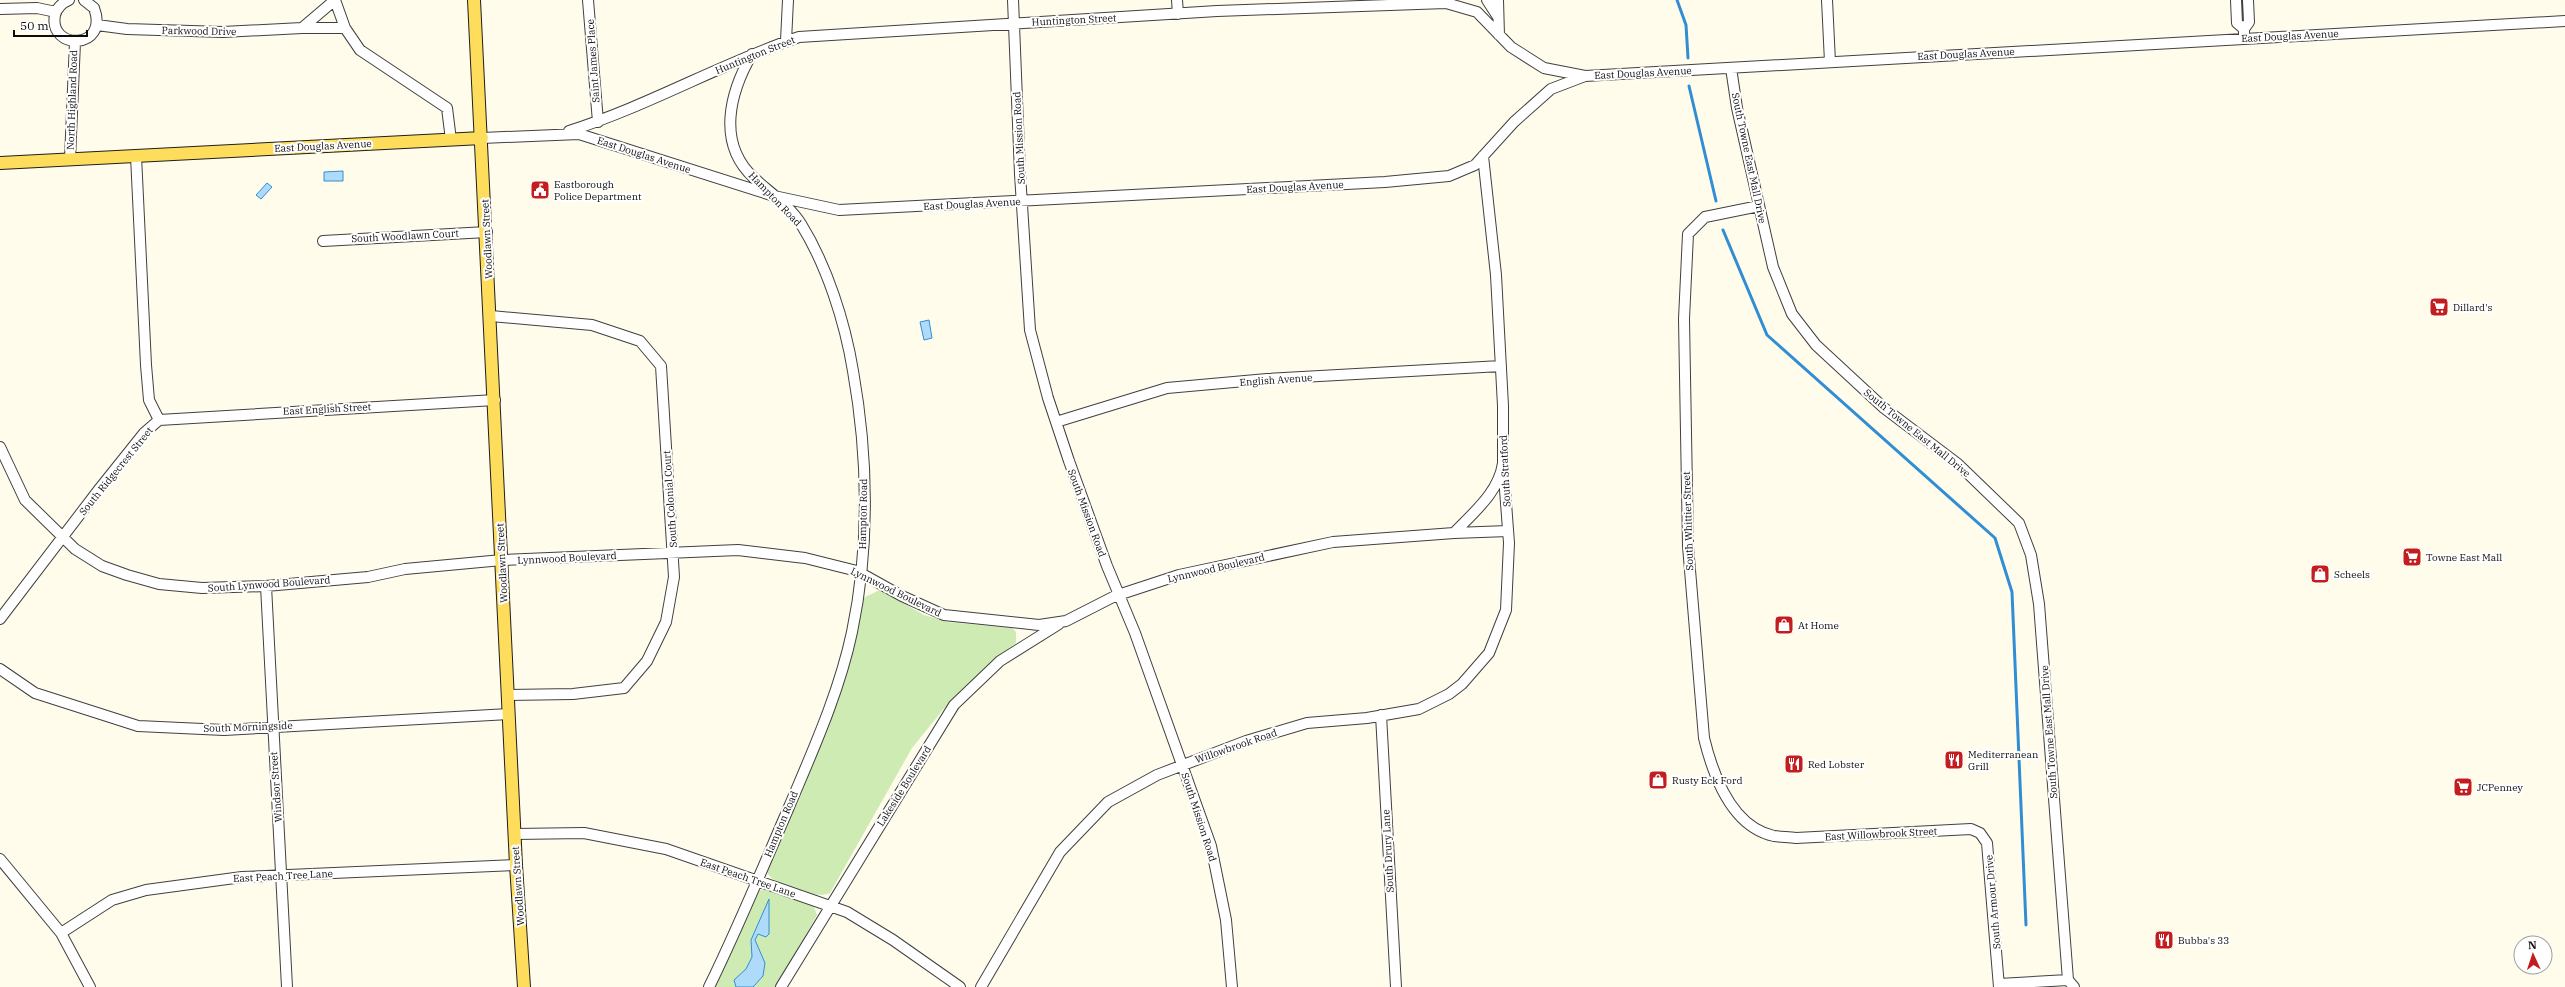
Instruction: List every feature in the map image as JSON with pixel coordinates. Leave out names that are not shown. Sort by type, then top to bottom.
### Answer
[{"type":"main road","name":"Woodlawn Street","points":[[474,0],[491,316],[516,865],[524,987]]},
{"type":"main road","name":"East Douglas Avenue","points":[[0,163],[482,138]]},
{"type":"street","points":[[69,0],[64,2],[56,12],[56,29],[63,37],[75,42],[83,40],[93,34],[97,25],[94,8],[84,0]]},
{"type":"street","points":[[302,28],[335,0],[345,28],[360,50],[447,108],[451,140]]},
{"type":"street","name":"Saint James Place","points":[[588,0],[598,122]]},
{"type":"street","points":[[786,41],[788,0]]},
{"type":"street","name":"South Mission Road","points":[[1013,0],[1022,202],[1030,330],[1056,422],[1211,846],[1226,920],[1232,987]]},
{"type":"street","points":[[1177,0],[1178,14]]},
{"type":"street","points":[[1487,0],[1499,18]]},
{"type":"street","points":[[1498,0],[1500,35]]},
{"type":"street","points":[[1827,0],[1830,62]]},
{"type":"street","points":[[2236,0],[2237,23],[2244,34]]},
{"type":"street","points":[[2244,34],[2249,22],[2248,0]]},
{"type":"street","name":"Huntington Street","points":[[559,134],[598,122],[752,54],[799,37],[1013,23],[1178,14],[1446,3],[1477,12],[1511,47],[1544,68],[1585,76]]},
{"type":"street","points":[[0,9],[37,8],[56,12]]},
{"type":"street","name":"East Douglas Avenue","points":[[482,138],[580,134],[774,196],[839,210],[1022,202],[1385,182],[1449,176],[1475,164],[1514,122],[1551,89],[1585,76],[1830,62],[2244,34],[2565,21]]},
{"type":"street","name":"Parkwood Drive","points":[[97,25],[127,29],[223,32],[302,28],[345,28]]},
{"type":"street","name":"North Highland Road","points":[[70,159],[75,42]]},
{"type":"street","name":"Hampton Road","points":[[709,987],[757,882],[832,704],[852,632],[861,574],[864,465],[861,421],[853,368],[831,291],[814,249],[800,222],[740,162],[732,140],[730,107],[738,78],[752,54]]},
{"type":"street","name":"South Towne East Mall Drive","points":[[1731,68],[1737,108],[1773,267],[1792,314],[1816,346],[1884,408],[1958,464],[2019,523],[2031,555],[2039,604],[2068,985]]},
{"type":"street","name":"South Ridgecrest Street","points":[[0,619],[144,433],[159,420],[150,400],[147,372],[136,156]]},
{"type":"street","name":"South Stratford","points":[[1381,715],[1419,709],[1449,694],[1462,684],[1489,653],[1506,610],[1508,531],[1503,463],[1501,366],[1496,275],[1483,156]]},
{"type":"street","name":"South Whittier Street","points":[[1759,206],[1705,217],[1688,234],[1684,319],[1688,546],[1704,738],[1707,753],[1718,781],[1740,816],[1765,832],[1796,838]]},
{"type":"street","name":"South Woodlawn Court","points":[[323,241],[486,232]]},
{"type":"street","name":"South Colonial Court","points":[[491,316],[592,325],[640,341],[653,355],[661,366],[673,553],[674,576],[666,622],[648,662],[624,688],[573,694],[508,695]]},
{"type":"street","name":"English Avenue","points":[[1056,422],[1167,388],[1267,379],[1501,366]]},
{"type":"street","name":"East English Street","points":[[159,420],[495,400]]},
{"type":"street","name":"South Lynwood Boulevard","points":[[0,447],[24,500],[62,539],[102,566],[159,584],[202,588],[266,586],[368,577],[441,565],[502,560]]},
{"type":"street","points":[[1454,533],[1492,491],[1502,473],[1503,463]]},
{"type":"street","name":"Lynnwood Boulevard","points":[[502,560],[738,550],[805,558],[861,574],[902,596],[944,615],[1039,625],[1066,620],[1118,595],[1179,575],[1333,542],[1454,533],[1508,531]]},
{"type":"street","name":"Windsor Street","points":[[266,586],[272,726],[287,987]]},
{"type":"street","name":"Lakeside Boulevard","points":[[781,987],[954,705],[1000,661],[1032,639],[1066,620]]},
{"type":"street","name":"South Morningside","points":[[0,669],[35,693],[138,726],[224,730],[272,726],[509,714]]},
{"type":"street","name":"Willowbrook Road","points":[[981,987],[1060,852],[1108,802],[1157,775],[1246,741],[1306,723],[1381,715]]},
{"type":"street","name":"South Drury Lane","points":[[1381,715],[1396,987]]},
{"type":"street","name":"East Willowbrook Street","points":[[1796,838],[1966,829]]},
{"type":"street","name":"South Armour Drive","points":[[1966,829],[1980,833],[1987,843],[1999,986]]},
{"type":"street","name":"East Peach Tree Lane","points":[[515,834],[584,833],[666,849],[757,882],[847,912],[893,940],[960,987]]},
{"type":"street","points":[[0,859],[61,933],[90,987]]},
{"type":"street","name":"East Peach Tree Lane","points":[[61,933],[112,900],[146,890],[242,878],[516,865]]},
{"type":"street","points":[[1999,986],[2068,985]]},
{"type":"green space","points":[[880,590],[924,615],[948,622],[1012,628],[1016,632],[1016,643],[951,700],[912,748],[830,893],[824,895],[806,893],[777,882],[770,877],[767,872],[829,727],[842,684],[860,603],[865,597]]},
{"type":"green space","points":[[765,888],[813,904],[817,915],[776,987],[714,987],[755,893]]},
{"type":"water","points":[[343,171],[343,181],[324,181],[324,172]]},
{"type":"water","points":[[267,183],[272,187],[261,199],[256,195]]},
{"type":"water","points":[[929,320],[932,338],[924,340],[920,322]]},
{"type":"water","points":[[769,899],[769,934],[766,937],[758,934],[755,940],[765,963],[763,976],[753,987],[736,987],[734,980],[746,969],[752,957],[751,940]]},
{"type":"waterway","points":[[1677,0],[1686,25],[1688,58]]},
{"type":"waterway","points":[[1689,86],[1716,201]]},
{"type":"waterway","points":[[1723,230],[1767,335],[1995,538],[2012,592],[2026,925]]},
{"type":"place","name":"Eastborough Police Department","points":[[540,190]]},
{"type":"place","name":"Dillard's","points":[[2439,307]]},
{"type":"place","name":"Towne East Mall","points":[[2412,557]]},
{"type":"place","name":"Scheels","points":[[2320,574]]},
{"type":"place","name":"At Home","points":[[1784,625]]},
{"type":"place","name":"Mediterranean Grill","points":[[1954,760]]},
{"type":"place","name":"Red Lobster","points":[[1794,764]]},
{"type":"place","name":"Rusty Eck Ford","points":[[1658,780]]},
{"type":"place","name":"JCPenney","points":[[2463,787]]},
{"type":"place","name":"Bubba's 33","points":[[2164,940]]}]
